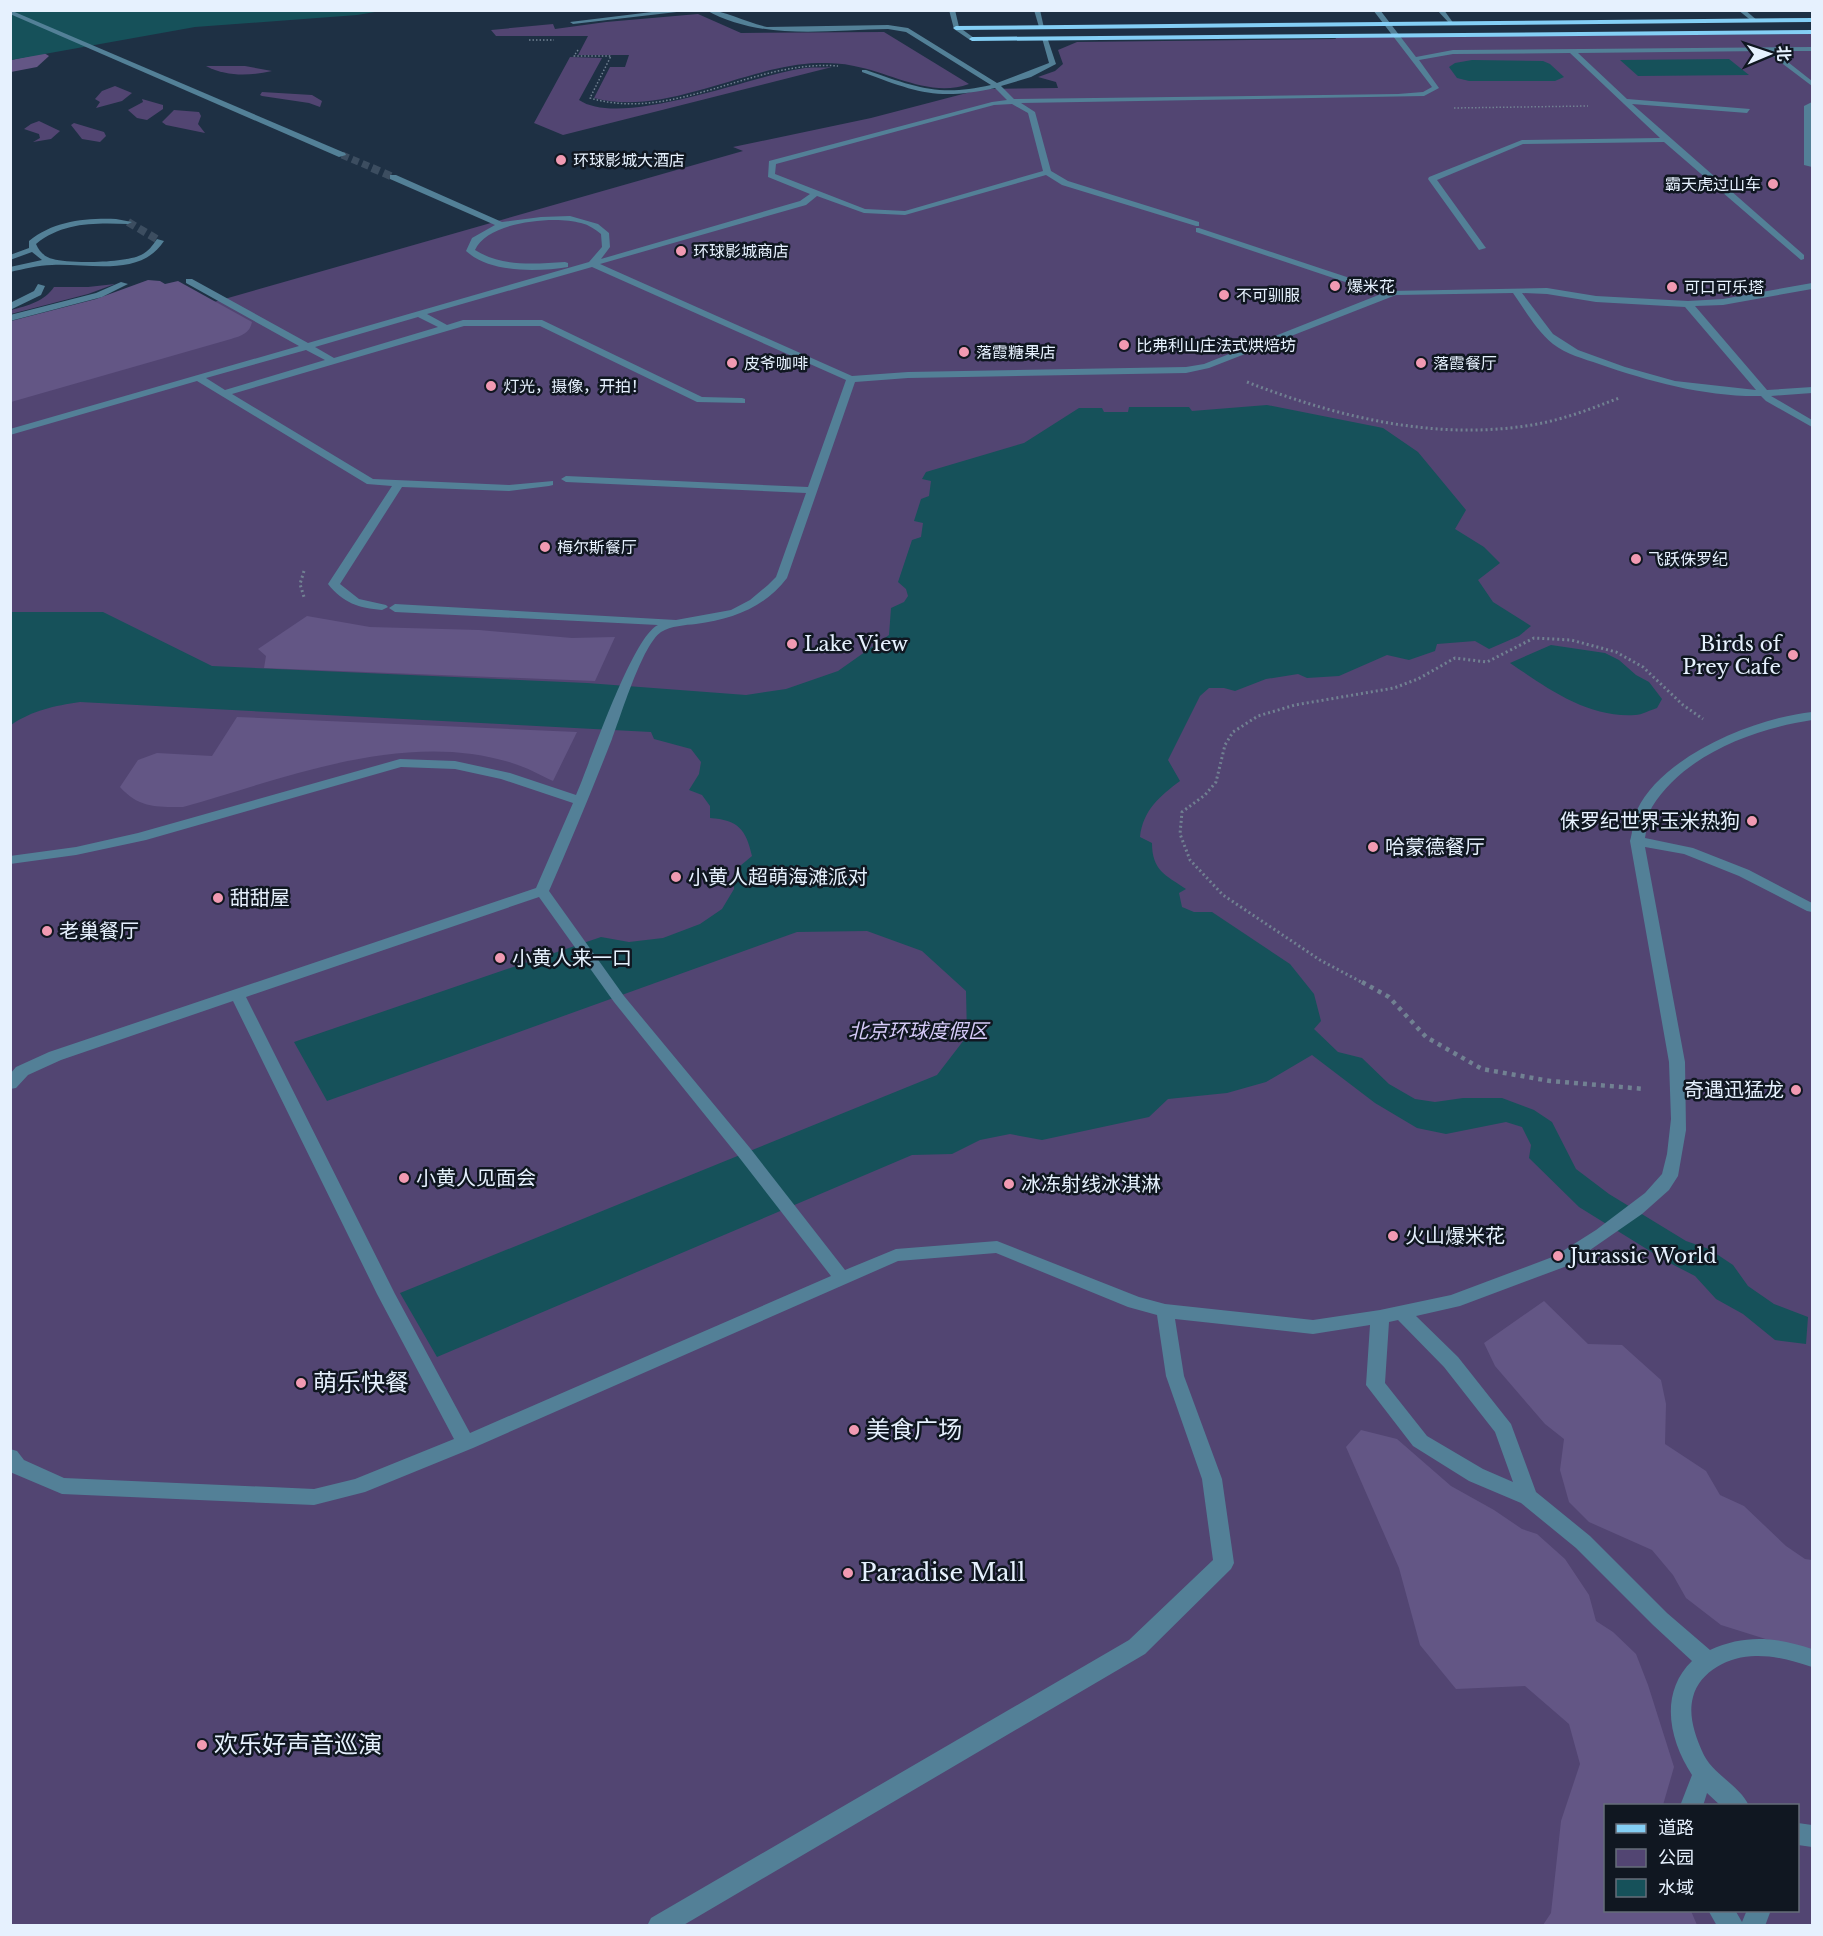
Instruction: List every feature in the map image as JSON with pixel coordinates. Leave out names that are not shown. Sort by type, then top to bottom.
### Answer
[{"type":"main road","points":[[956,28],[1812,20]]},
{"type":"main road","points":[[972,39],[1812,32]]},
{"type":"street","points":[[573,22],[691,10]]},
{"type":"street","points":[[709,10],[746,25],[767,29],[888,27],[908,30],[996,85],[1012,101],[1031,112],[1047,172],[1065,183],[1389,294]]},
{"type":"street","points":[[952,10],[956,28],[972,39]]},
{"type":"street","points":[[1037,10],[1042,27]]},
{"type":"street","points":[[1047,172],[905,213],[864,211],[771,175],[772,163],[981,106],[1012,101],[1398,96],[1424,94],[1436,88],[1376,10]]},
{"type":"street","points":[[1440,10],[1452,23]]},
{"type":"street","points":[[1741,10],[1755,21]]},
{"type":"street","points":[[10,12],[342,155]]},
{"type":"street","points":[[864,71],[937,94],[959,92],[996,85],[1043,70],[1053,64],[1045,38]]},
{"type":"street","points":[[1767,49],[1812,84]]},
{"type":"street","points":[[1415,59],[1453,52],[1812,49]]},
{"type":"street","points":[[1572,51],[1666,140],[1801,258]]},
{"type":"street","points":[[959,92],[981,106]]},
{"type":"street","points":[[1625,101],[1747,111]]},
{"type":"street","points":[[1812,104],[1808,106],[1808,165],[1812,165]]},
{"type":"street","points":[[1482,248],[1432,179],[1522,142],[1666,140]]},
{"type":"street","points":[[393,177],[501,225]]},
{"type":"street","points":[[10,432],[803,203],[816,193]]},
{"type":"street","points":[[592,264],[606,248],[605,233],[597,225],[581,219],[501,225],[475,240],[470,251],[480,258],[530,267],[592,264],[851,379],[908,375],[1186,370],[1206,366],[1389,294],[1411,291],[1547,291],[1596,299],[1688,304],[1771,295],[1812,286]]},
{"type":"street","points":[[128,222],[97,221],[63,226],[39,236],[32,243],[33,249],[41,258],[54,262],[89,265],[128,261],[153,251],[160,241]]},
{"type":"street","points":[[10,258],[33,249]]},
{"type":"street","points":[[10,270],[54,262]]},
{"type":"street","points":[[189,281],[333,361]]},
{"type":"street","points":[[10,318],[99,295],[124,284]]},
{"type":"street","points":[[10,307],[38,293],[41,286]]},
{"type":"street","points":[[1515,290],[1555,340],[1600,361],[1649,377],[1710,390],[1765,393],[1812,390]]},
{"type":"street","points":[[1688,304],[1769,399],[1812,424]]},
{"type":"street","points":[[418,313],[446,328]]},
{"type":"street","points":[[224,393],[463,323],[542,323],[700,400],[742,401]]},
{"type":"street","points":[[197,377],[371,482],[508,488],[549,483]]},
{"type":"street","points":[[395,608],[678,623],[707,620],[744,609],[766,596],[781,578],[851,379]]},
{"type":"street","points":[[566,479],[812,490]]},
{"type":"street","points":[[382,607],[362,605],[343,597],[334,584],[399,483]]},
{"type":"street","points":[[10,1084],[22,1071],[55,1056],[542,891],[646,642],[654,632],[678,623]]},
{"type":"street","points":[[10,1457],[17,1466],[62,1486],[314,1497],[358,1486],[466,1443],[896,1256],[996,1246],[1134,1302],[1165,1311],[1312,1327],[1380,1317],[1454,1301],[1578,1252],[1658,1192],[1671,1175],[1680,1123],[1677,1062],[1637,842],[1645,807],[1667,781],[1705,751],[1741,735],[1790,720],[1812,716]]},
{"type":"street","points":[[10,860],[76,851],[141,837],[400,763],[454,765],[505,776],[580,801]]},
{"type":"street","points":[[1637,842],[1688,851],[1744,873],[1812,908]]},
{"type":"street","points":[[542,891],[619,999],[744,1152],[842,1278]]},
{"type":"street","points":[[237,994],[424,1368],[466,1443]]},
{"type":"street","points":[[659,1926],[1137,1647],[1224,1563],[1212,1479],[1175,1376],[1165,1311]]},
{"type":"street","points":[[1401,1312],[1451,1362],[1504,1429],[1527,1497]]},
{"type":"street","points":[[1380,1317],[1375,1385],[1420,1441],[1466,1469],[1527,1497],[1583,1542],[1660,1619],[1707,1661]]},
{"type":"street","points":[[1736,1804],[1714,1786],[1692,1755],[1681,1722],[1683,1694],[1695,1671],[1715,1654],[1743,1646],[1776,1647],[1812,1658]]},
{"type":"street","points":[[1692,1804],[1704,1772]]},
{"type":"street","points":[[1721,1912],[1732,1926]]},
{"type":"street","points":[[1753,1926],[1759,1912]]},
{"type":"path","points":[[529,40],[562,40]]},
{"type":"path","points":[[579,48],[574,56],[611,56],[590,98],[597,102],[617,104],[658,101],[805,66],[842,66]]},
{"type":"path","points":[[1206,366],[1272,393],[1330,410],[1386,422],[1438,428],[1530,425],[1575,415],[1629,394],[1649,377]]},
{"type":"path","points":[[1679,1092],[1550,1081],[1482,1069],[1426,1037],[1389,997],[1320,960],[1223,895],[1190,860],[1180,834],[1182,812],[1215,784],[1222,765],[1223,747],[1237,728],[1262,712],[1393,689],[1419,680],[1455,658],[1485,663],[1537,636],[1608,648],[1625,656],[1656,677],[1672,697],[1694,716],[1741,735]]},
{"type":"green space","points":[[698,14],[741,33],[884,32],[969,84],[954,88],[925,86],[850,65],[818,63],[763,72],[677,96],[649,101],[621,102],[594,98],[610,67],[625,67],[629,55],[578,55],[588,36],[496,36],[491,30],[553,24],[555,29]]},
{"type":"green space","name":"北京环球度假区","points":[[1812,34],[1812,1925],[11,1925],[11,360],[743,151],[733,147],[871,118],[982,89],[1058,88],[1056,82],[1038,77],[1055,71],[1063,64],[1058,50],[1077,42],[1336,39],[1335,37]]},
{"type":"green space","points":[[570,57],[602,58],[579,100],[599,107],[625,108],[689,98],[805,68],[832,67],[563,135],[534,123]]},
{"type":"green space","points":[[206,66],[245,66],[272,71],[239,74],[222,72]]},
{"type":"green space","points":[[115,86],[132,93],[122,101],[96,108],[100,102],[95,99],[102,91]]},
{"type":"green space","points":[[262,92],[312,95],[322,101],[320,107],[309,103],[262,96],[260,95]]},
{"type":"green space","points":[[142,99],[163,105],[163,109],[147,120],[137,118],[128,110],[143,102]]},
{"type":"green space","points":[[174,110],[199,112],[201,116],[198,124],[205,133],[166,125],[162,122]]},
{"type":"green space","points":[[39,121],[60,131],[51,139],[33,142],[40,138],[39,134],[24,129]]},
{"type":"green space","points":[[74,123],[104,132],[106,136],[100,142],[82,139],[71,125]]},
{"type":"green space","points":[[115,284],[88,294],[11,314],[11,310],[41,299],[54,287]]},
{"type":"shaded area","points":[[44,53],[49,56],[37,67],[11,72],[11,60]]},
{"type":"shaded area","points":[[148,280],[165,284],[178,281],[252,322],[251,326],[244,334],[235,338],[11,402],[11,321],[96,299]]},
{"type":"shaded area","points":[[307,616],[370,627],[479,630],[572,638],[615,637],[595,681],[264,668],[266,656],[258,649]]},
{"type":"shaded area","points":[[237,717],[577,732],[553,781],[512,763],[471,754],[430,751],[388,754],[346,761],[183,807],[141,803],[120,787],[138,760],[157,753],[212,756]]},
{"type":"shaded area","points":[[1544,1301],[1588,1344],[1622,1345],[1661,1380],[1666,1404],[1665,1444],[1706,1471],[1720,1495],[1744,1506],[1786,1546],[1805,1559],[1812,1560],[1812,1651],[1721,1625],[1686,1598],[1673,1575],[1652,1550],[1589,1522],[1569,1502],[1560,1470],[1564,1439],[1545,1424],[1495,1366],[1484,1343]]},
{"type":"shaded area","points":[[1361,1430],[1397,1439],[1451,1486],[1522,1529],[1537,1534],[1565,1559],[1589,1595],[1596,1621],[1613,1632],[1636,1654],[1674,1767],[1663,1804],[1604,1804],[1604,1912],[1691,1912],[1697,1925],[1543,1925],[1551,1913],[1561,1821],[1580,1764],[1569,1724],[1525,1686],[1456,1689],[1420,1645],[1399,1568],[1346,1447]]},
{"type":"water","points":[[10,11],[381,11],[357,15],[195,27],[11,60]]},
{"type":"water","points":[[1729,59],[1749,75],[1638,76],[1620,60]]},
{"type":"water","points":[[1472,60],[1543,61],[1550,64],[1564,77],[1555,81],[1469,81],[1457,78],[1449,67],[1455,63]]},
{"type":"water","points":[[1267,405],[1383,428],[1418,452],[1466,510],[1455,529],[1484,547],[1500,563],[1478,580],[1493,602],[1531,626],[1519,636],[1489,649],[1475,641],[1437,644],[1435,651],[1409,660],[1387,655],[1339,676],[1307,678],[1298,674],[1266,679],[1235,691],[1209,688],[1200,696],[1168,760],[1180,781],[1159,798],[1149,811],[1140,837],[1152,843],[1154,860],[1161,871],[1186,889],[1179,893],[1182,907],[1194,912],[1212,912],[1290,964],[1314,994],[1321,1021],[1314,1029],[1338,1052],[1362,1058],[1389,1084],[1415,1099],[1435,1102],[1463,1098],[1502,1098],[1534,1110],[1552,1122],[1576,1169],[1609,1194],[1686,1241],[1709,1249],[1733,1265],[1748,1286],[1774,1304],[1808,1317],[1806,1344],[1775,1340],[1743,1314],[1716,1299],[1695,1276],[1666,1261],[1579,1207],[1529,1158],[1531,1145],[1522,1127],[1506,1122],[1446,1134],[1417,1128],[1375,1103],[1312,1055],[1266,1082],[1227,1093],[1168,1099],[1149,1117],[1042,1140],[1010,1134],[980,1140],[952,1154],[912,1155],[437,1357],[400,1293],[937,1075],[967,1036],[966,991],[922,951],[867,931],[797,932],[327,1101],[294,1042],[601,937],[629,942],[663,938],[700,924],[722,909],[734,889],[734,876],[740,866],[752,856],[747,839],[739,828],[728,821],[710,818],[710,806],[702,795],[689,790],[699,774],[701,762],[691,749],[654,739],[651,732],[80,702],[44,709],[11,725],[11,612],[103,612],[212,666],[587,683],[746,695],[786,689],[838,671],[889,635],[891,608],[904,602],[908,596],[906,589],[898,582],[912,540],[921,537],[923,523],[914,521],[921,499],[929,496],[931,481],[922,479],[926,472],[1024,443],[1079,408],[1102,408],[1104,412],[1128,412],[1129,407],[1189,407],[1192,411]]},
{"type":"water","points":[[1551,645],[1605,653],[1619,660],[1636,675],[1649,682],[1662,699],[1657,708],[1638,715],[1600,712],[1568,700],[1510,663]]},
{"type":"tunnel","points":[[342,155],[375,169]]},
{"type":"tunnel","points":[[372,168],[393,177]]},
{"type":"tunnel","points":[[128,222],[160,241]]},
{"type":"place","name":"环球影城大酒店","points":[[561,160]]},
{"type":"place","name":"霸天虎过山车","points":[[1773,184]]},
{"type":"place","name":"环球影城商店","points":[[681,251]]},
{"type":"place","name":"爆米花","points":[[1335,286]]},
{"type":"place","name":"可口可乐塔","points":[[1672,287]]},
{"type":"place","name":"不可驯服","points":[[1224,295]]},
{"type":"place","name":"比弗利山庄法式烘焙坊","points":[[1124,345]]},
{"type":"place","name":"落霞糖果店","points":[[964,352]]},
{"type":"place","name":"皮爷咖啡","points":[[732,363]]},
{"type":"place","name":"落霞餐厅","points":[[1421,363]]},
{"type":"place","name":"灯光，摄像，开拍！","points":[[491,386]]},
{"type":"place","name":"梅尔斯餐厅","points":[[545,547]]},
{"type":"place","name":"飞跃侏罗纪","points":[[1636,559]]},
{"type":"place","name":"Lake View","points":[[792,644]]},
{"type":"place","name":"Birds of Prey Cafe","points":[[1793,655]]},
{"type":"place","name":"侏罗纪世界玉米热狗","points":[[1752,821]]},
{"type":"place","name":"哈蒙德餐厅","points":[[1373,847]]},
{"type":"place","name":"小黄人超萌海滩派对","points":[[676,877]]},
{"type":"place","name":"甜甜屋","points":[[218,898]]},
{"type":"place","name":"老巢餐厅","points":[[47,931]]},
{"type":"place","name":"小黄人来一口","points":[[500,958]]},
{"type":"place","name":"奇遇迅猛龙","points":[[1796,1090]]},
{"type":"place","name":"小黄人见面会","points":[[404,1178]]},
{"type":"place","name":"冰冻射线冰淇淋","points":[[1009,1184]]},
{"type":"place","name":"火山爆米花","points":[[1393,1236]]},
{"type":"place","name":"Jurassic World","points":[[1558,1256]]},
{"type":"place","name":"萌乐快餐","points":[[301,1383]]},
{"type":"place","name":"美食广场","points":[[854,1430]]},
{"type":"place","name":"Paradise Mall","points":[[848,1573]]},
{"type":"place","name":"欢乐好声音巡演","points":[[202,1745]]}]
